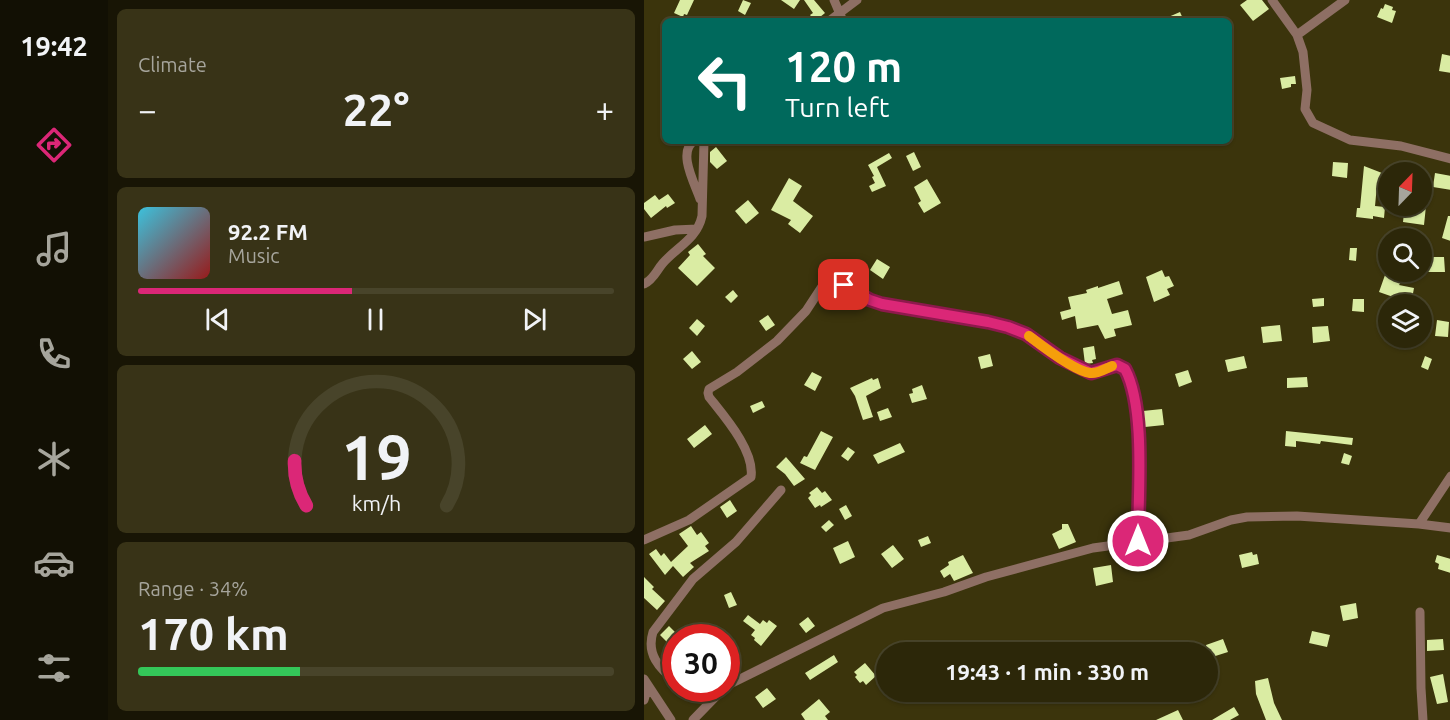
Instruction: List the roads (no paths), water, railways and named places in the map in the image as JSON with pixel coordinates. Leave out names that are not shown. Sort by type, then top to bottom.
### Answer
[{"type":"street","points":[[834,0],[841,17],[857,0]]},
{"type":"street","points":[[1272,0],[1297,35],[1303,52],[1307,90],[1305,109],[1313,123],[1350,140],[1401,146],[1451,159]]},
{"type":"street","points":[[1297,35],[1345,0]]},
{"type":"street","points":[[690,144],[686,154],[701,205]]},
{"type":"street","points":[[644,284],[651,280],[663,262],[691,238],[697,229],[702,216],[704,144]]},
{"type":"street","points":[[644,237],[676,230],[697,229]]},
{"type":"street","points":[[644,540],[689,520],[751,477],[752,471],[745,450],[738,436],[709,397],[709,389],[737,372],[777,341],[806,311],[825,282],[832,278],[858,294],[882,304],[1008,327],[1026,334],[1060,358],[1085,371],[1098,372],[1117,365],[1125,369],[1137,418],[1138,541]]},
{"type":"street","points":[[1419,524],[1451,476]]},
{"type":"street","points":[[662,669],[652,654],[650,641],[653,632],[693,579],[736,542],[781,490]]},
{"type":"street","points":[[740,679],[883,608],[1093,548],[1189,535],[1231,520],[1247,517],[1297,516],[1451,528]]},
{"type":"street","points":[[1420,612],[1421,705],[1424,720]]},
{"type":"street","points":[[644,700],[646,683]]},
{"type":"street","points":[[646,683],[671,720]]},
{"type":"street","points":[[693,720],[710,702]]}]
